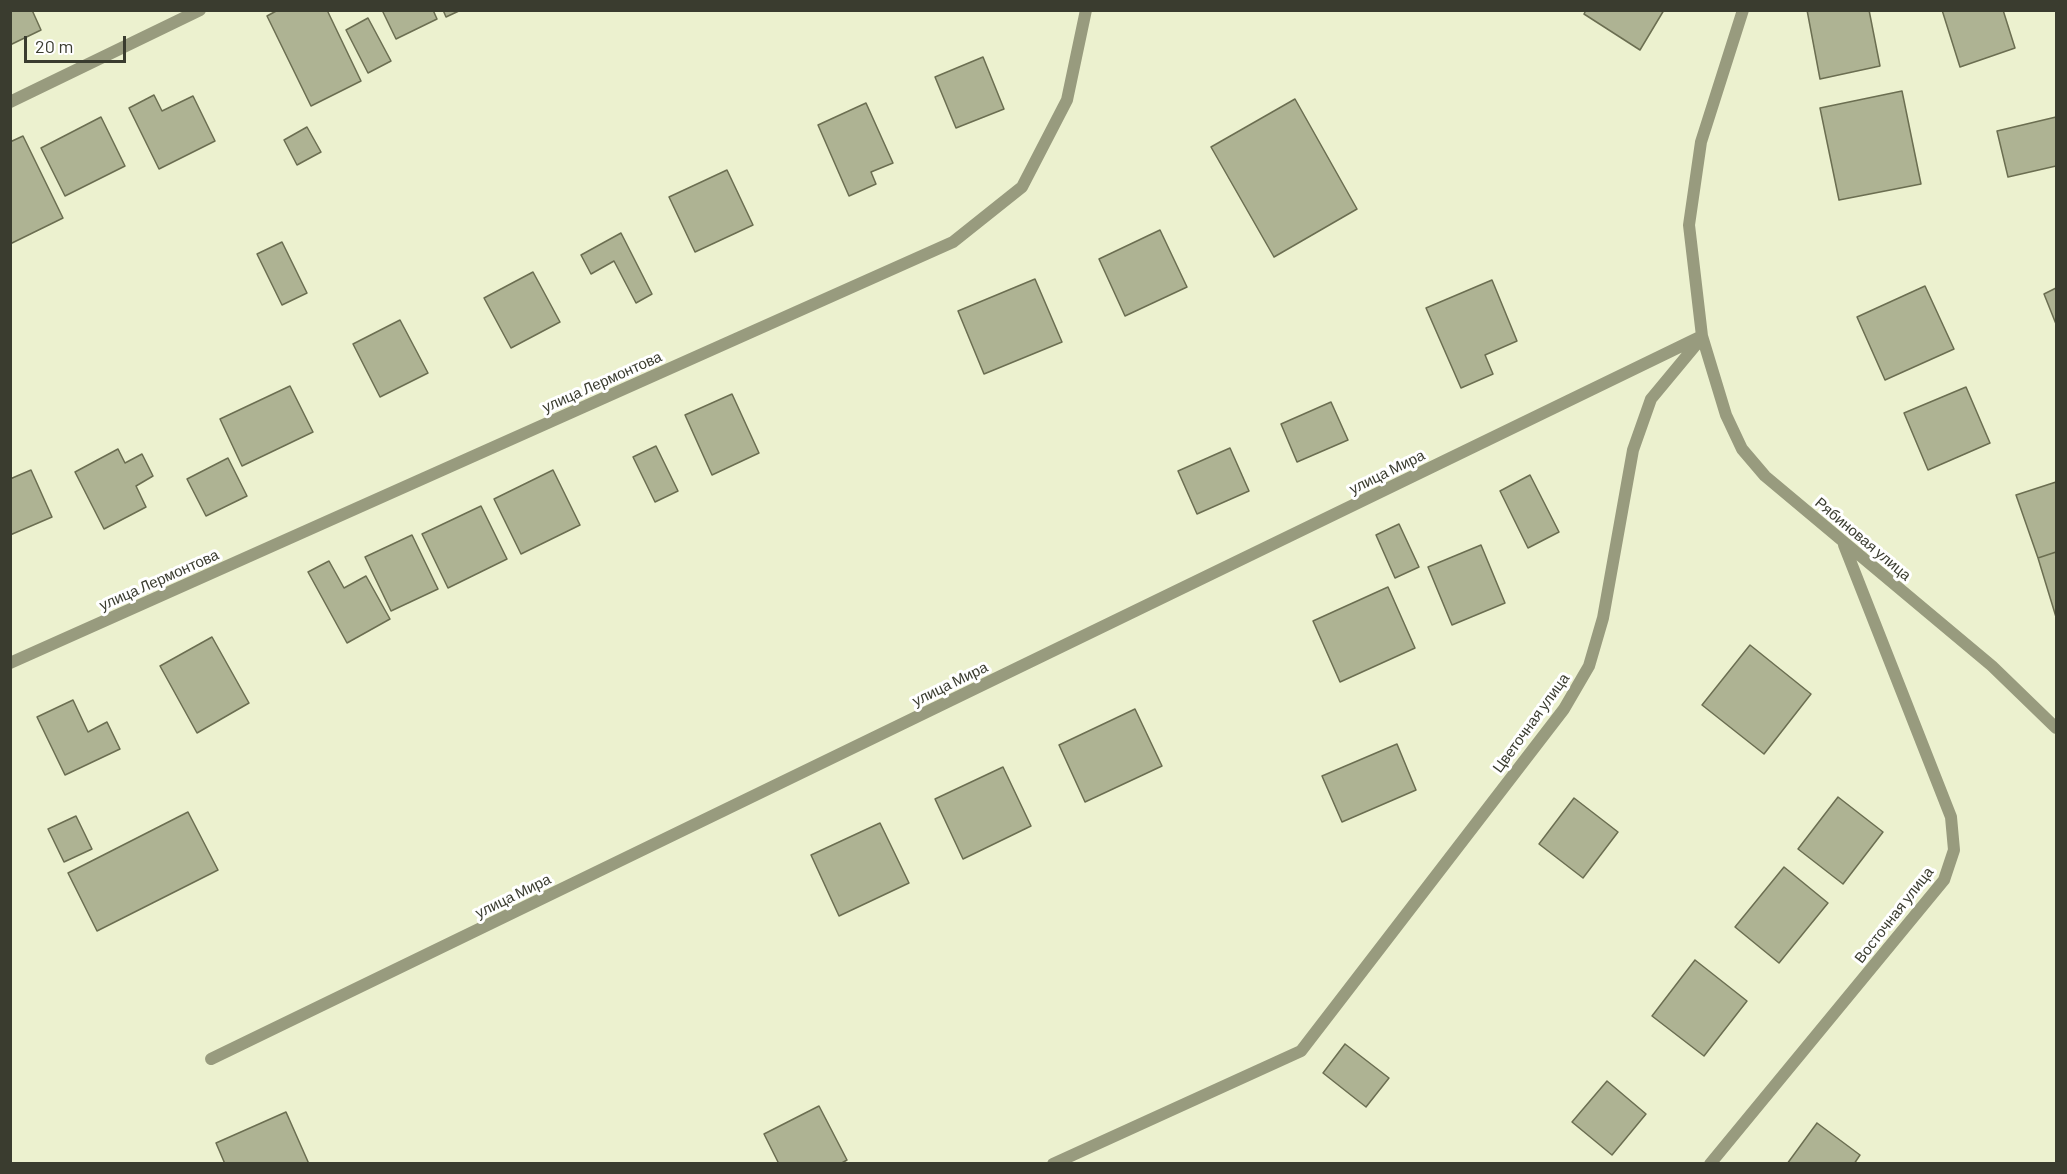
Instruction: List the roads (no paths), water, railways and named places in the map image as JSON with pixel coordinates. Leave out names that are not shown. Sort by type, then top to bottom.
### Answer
[{"type":"street","points":[[10,102],[200,10]]},
{"type":"street","name":"улица Лермонтова","points":[[10,663],[953,242],[1022,187],[1067,100],[1086,10]]},
{"type":"street","name":"Рябиновая улица","points":[[1743,10],[1701,142],[1689,225],[1702,336],[1725,415],[1742,449],[1765,476],[1992,666],[2056,728]]},
{"type":"street","name":"Цветочная улица","points":[[1053,1164],[1301,1051],[1563,709],[1589,666],[1603,618],[1633,450],[1651,399],[1702,336]]},
{"type":"street","name":"улица Мира","points":[[211,1059],[1702,336]]},
{"type":"street","name":"Восточная улица","points":[[1710,1164],[1944,880],[1954,850],[1951,817],[1844,544]]}]
